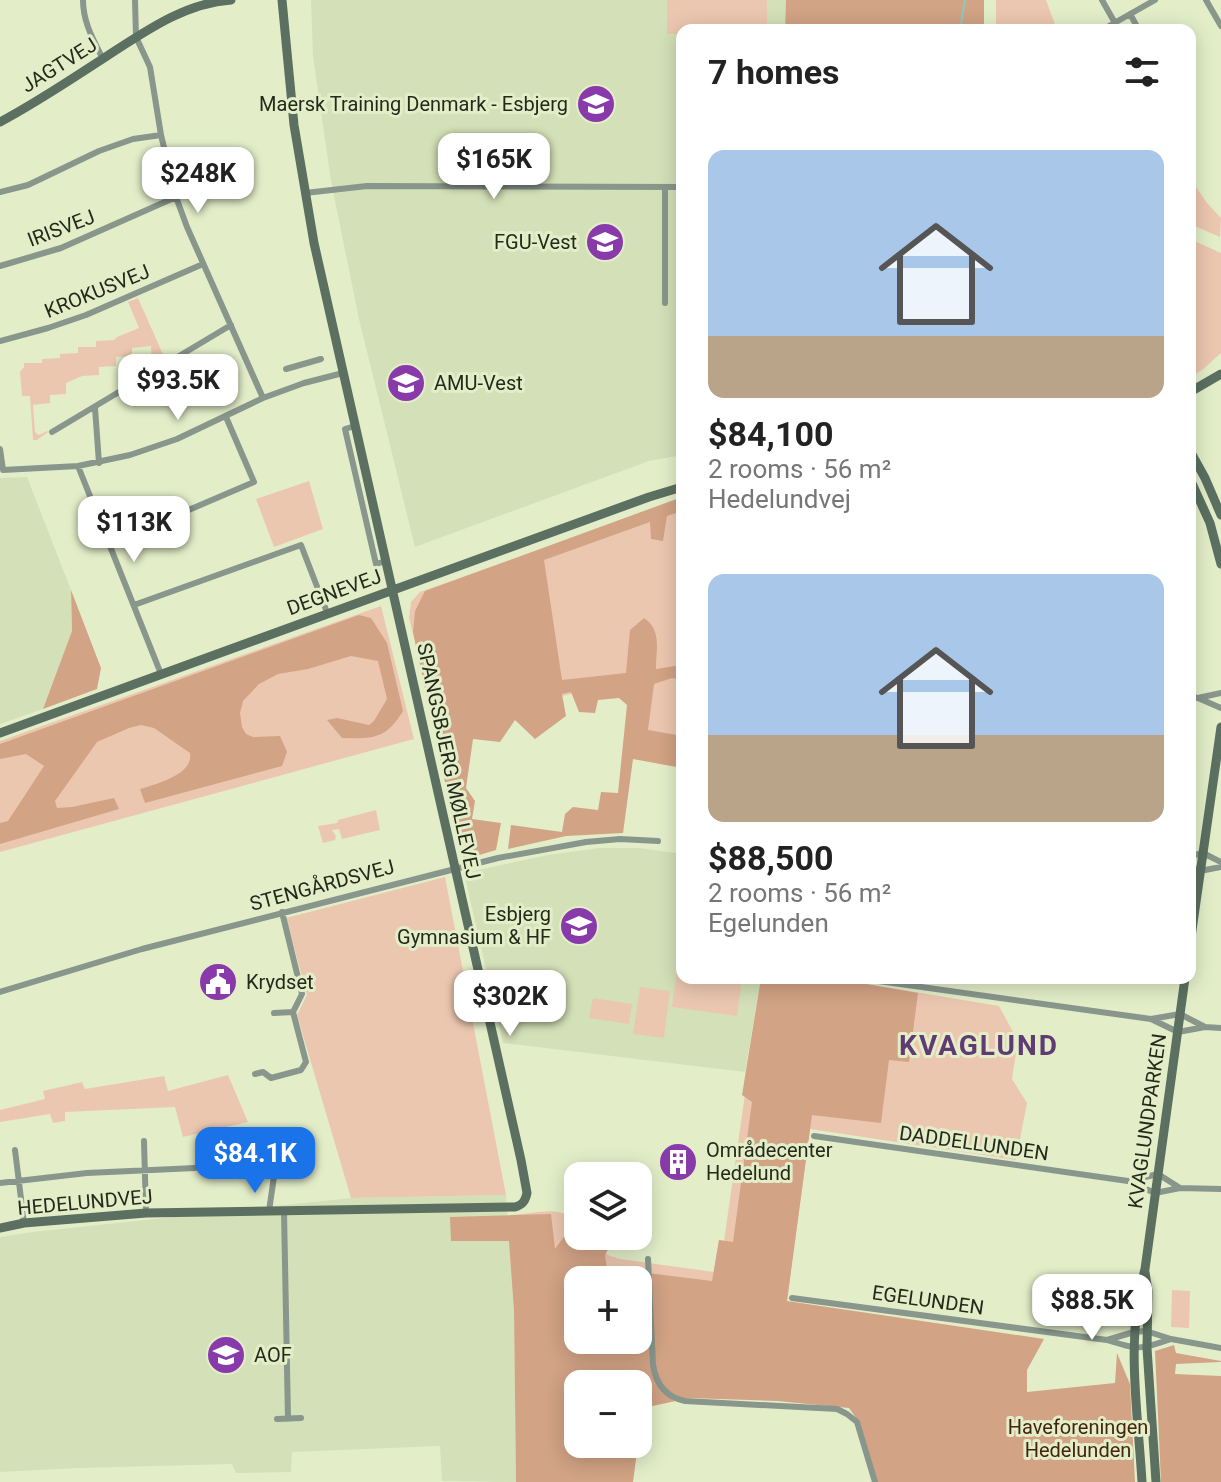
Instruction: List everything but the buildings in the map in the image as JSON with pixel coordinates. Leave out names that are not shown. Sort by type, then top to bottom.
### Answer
[{"type":"street","points":[[83,0],[86,24],[103,59]]},
{"type":"street","points":[[135,0],[136,37],[150,67],[161,135],[176,197],[263,398]]},
{"type":"street","name":"JAGTVEJ","points":[[2,118],[136,37],[192,8],[231,0]]},
{"type":"street","name":"SPANGSBJERG MØLLEVEJ","points":[[282,0],[291,96],[314,243],[521,1160],[527,1193],[524,1203]]},
{"type":"street","points":[[1102,0],[1115,23],[1155,0]]},
{"type":"street","points":[[1206,0],[1221,26]]},
{"type":"street","points":[[1130,14],[1136,24]]},
{"type":"street","points":[[0,192],[28,185],[99,151],[133,139],[161,135]]},
{"type":"street","points":[[305,193],[367,186],[676,187]]},
{"type":"street","points":[[665,187],[665,303]]},
{"type":"street","name":"IRISVEJ","points":[[0,266],[61,248],[176,197]]},
{"type":"street","name":"KROKUSVEJ","points":[[0,341],[86,315],[203,264]]},
{"type":"street","points":[[52,432],[231,325]]},
{"type":"street","points":[[286,369],[321,359]]},
{"type":"street","points":[[298,366],[304,383]]},
{"type":"street","points":[[0,449],[3,470],[99,463],[177,439],[263,398],[343,373]]},
{"type":"street","points":[[1196,389],[1221,374]]},
{"type":"street","points":[[95,408],[99,463]]},
{"type":"street","points":[[108,540],[254,482],[226,417]]},
{"type":"street","points":[[1196,462],[1221,515]]},
{"type":"street","points":[[78,466],[161,674]]},
{"type":"street","name":"DEGNEVEJ","points":[[0,733],[676,489]]},
{"type":"street","points":[[1196,492],[1210,523],[1221,564]]},
{"type":"street","points":[[134,605],[301,545],[328,615]]},
{"type":"street","points":[[1196,697],[1221,693]]},
{"type":"street","points":[[1196,698],[1221,708]]},
{"type":"street","points":[[1196,900],[1221,727]]},
{"type":"street","name":"STENGÅRDSVEJ","points":[[0,992],[100,961],[454,868],[586,842],[620,839],[658,841]]},
{"type":"street","points":[[1196,855],[1203,853],[1221,865]]},
{"type":"street","points":[[1196,869],[1200,871],[1221,865]]},
{"type":"street","points":[[255,1074],[263,1072],[271,1078],[301,1070],[306,1062],[293,1012],[302,994],[282,912]]},
{"type":"street","points":[[900,984],[1151,1019],[1180,1014],[1205,1027]]},
{"type":"street","name":"KVAGLUNDPARKEN","points":[[1142,1482],[1134,1332],[1184,984]]},
{"type":"street","points":[[274,1013],[293,1012]]},
{"type":"street","points":[[1151,1019],[1178,1032],[1205,1027],[1221,1028]]},
{"type":"street","points":[[242,1163],[276,1164],[299,1164],[303,1139],[280,1135],[276,1164],[269,1211]]},
{"type":"street","name":"DADDELLUNDEN","points":[[814,1136],[1128,1181],[1155,1193]]},
{"type":"street","points":[[144,1141],[146,1213]]},
{"type":"street","points":[[15,1150],[24,1223]]},
{"type":"street","points":[[0,1183],[87,1173],[195,1168]]},
{"type":"street","points":[[1158,1174],[1180,1188]]},
{"type":"street","name":"DADDELLUNDEN","points":[[1128,1181],[1158,1174]]},
{"type":"street","points":[[1155,1193],[1180,1188],[1221,1189]]},
{"type":"street","name":"HEDELUNDVEJ","points":[[0,1228],[24,1223],[146,1213],[515,1207],[524,1203]]},
{"type":"street","points":[[284,1211],[288,1419]]},
{"type":"street","points":[[648,1259],[653,1365],[662,1389],[685,1401],[837,1409],[857,1422],[875,1482]]},
{"type":"street","name":"KVAGLUNDPARKEN","points":[[1145,1269],[1156,1482]]},
{"type":"street","name":"EGELUNDEN","points":[[792,1298],[1107,1340],[1134,1349],[1147,1348],[1171,1339]]},
{"type":"street","points":[[1146,1331],[1221,1348]]},
{"type":"street","name":"EGELUNDEN","points":[[1107,1340],[1146,1331]]},
{"type":"street","points":[[277,1419],[301,1418]]},
{"type":"shaded area","points":[[311,0],[786,0],[785,24],[676,24],[676,456],[649,461],[415,547],[359,319],[331,181],[313,56]]},
{"type":"shaded area","points":[[667,0],[767,0],[767,24],[676,24],[676,34],[667,34]]},
{"type":"shaded area","points":[[996,0],[1046,0],[1055,24],[996,24]]},
{"type":"shaded area","points":[[1196,187],[1221,218],[1220,237],[1196,227]]},
{"type":"shaded area","points":[[1196,242],[1221,253],[1221,353],[1196,374]]},
{"type":"shaded area","points":[[138,298],[165,359],[152,366],[151,346],[132,348],[132,356],[116,357],[116,366],[99,367],[99,375],[82,376],[66,383],[66,394],[50,395],[50,403],[33,405],[35,432],[39,435],[48,432],[33,440],[30,396],[22,396],[20,372],[24,363],[42,363],[42,359],[60,358],[60,354],[78,353],[78,347],[96,347],[96,341],[114,340],[139,328],[128,302]]},
{"type":"shaded area","points":[[27,477],[71,590],[72,631],[43,709],[0,724],[0,478]]},
{"type":"shaded area","points":[[309,481],[323,529],[274,547],[256,499]]},
{"type":"shaded area","points":[[676,501],[676,746],[637,741],[645,679],[435,722],[409,618],[411,602],[420,592]]},
{"type":"shaded area","points":[[381,606],[414,739],[0,852],[0,741]]},
{"type":"shaded area","points":[[376,810],[380,830],[342,839],[339,829],[332,830],[335,840],[323,843],[318,826]]},
{"type":"shaded area","name":"Esbjerg Gymnasium & HF","points":[[599,848],[640,848],[676,853],[676,984],[760,984],[745,1072],[503,1043],[464,873],[548,855]]},
{"type":"shaded area","points":[[445,877],[506,1195],[351,1198],[297,1015],[307,995],[286,918]]},
{"type":"shaded area","points":[[676,976],[676,984],[741,984],[737,1016],[672,1007]]},
{"type":"shaded area","points":[[763,984],[867,984],[999,1006],[1018,1041],[1012,1079],[1027,1103],[1016,1160],[810,1129],[787,1301],[652,1376],[652,1370],[566,1370],[514,1310],[509,1240],[511,1215],[546,1211],[564,1214],[564,1250],[600,1250],[620,1259],[714,1272],[719,1240],[724,1241]]},
{"type":"shaded area","points":[[640,987],[670,991],[664,1038],[633,1034]]},
{"type":"shaded area","points":[[593,998],[632,1004],[629,1024],[589,1018]]},
{"type":"shaded area","points":[[228,1075],[248,1122],[183,1137],[175,1107],[65,1112],[65,1121],[53,1123],[50,1114],[0,1122],[0,1110],[45,1099],[43,1091],[82,1082],[85,1089],[164,1076],[168,1091]]},
{"type":"shaded area","points":[[506,1195],[514,1310],[516,1482],[442,1481],[440,1446],[292,1452],[291,1472],[236,1473],[232,1464],[0,1472],[0,1237],[351,1198]]},
{"type":"shaded area","points":[[1172,1290],[1190,1291],[1189,1328],[1171,1327]]},
{"type":"green space","points":[[786,0],[984,0],[984,24],[785,24]]},
{"type":"green space","points":[[676,499],[676,513],[667,516],[663,541],[651,539],[650,522],[544,560],[562,680],[626,673],[630,630],[644,618],[656,634],[656,669],[676,666],[676,679],[654,684],[648,730],[676,735],[676,767],[633,759],[623,833],[566,836],[508,849],[511,825],[562,832],[565,814],[573,807],[598,810],[601,792],[618,793],[627,705],[619,698],[598,700],[595,713],[579,712],[571,692],[562,694],[566,716],[535,739],[515,720],[500,742],[473,739],[466,788],[475,801],[472,819],[501,823],[496,850],[466,859],[462,855],[462,833],[452,815],[413,632],[415,611],[425,591]]},
{"type":"green space","points":[[71,590],[101,668],[97,689],[43,709],[72,631]]},
{"type":"green space","points":[[359,615],[371,618],[387,643],[403,711],[384,732],[370,737],[342,738],[327,720],[337,718],[369,725],[374,721],[387,699],[378,661],[351,656],[278,674],[259,684],[243,701],[240,713],[246,734],[253,737],[280,736],[287,752],[282,766],[145,803],[140,789],[180,772],[190,760],[190,753],[154,728],[141,725],[129,728],[97,742],[55,801],[57,808],[114,798],[119,809],[0,844],[0,823],[8,821],[44,766],[26,754],[0,759],[0,744]]},
{"type":"green space","name":"Haveforeningen Hedelunden","points":[[760,984],[866,984],[918,993],[909,1062],[889,1060],[881,1123],[812,1115],[787,1301],[1044,1339],[1027,1370],[1027,1392],[1115,1383],[1117,1353],[1130,1384],[1135,1482],[877,1482],[859,1422],[849,1408],[777,1401],[690,1398],[652,1406],[652,1370],[564,1370],[564,1458],[636,1458],[633,1482],[516,1482],[514,1310],[509,1241],[451,1241],[450,1217],[551,1214],[555,1249],[564,1237],[564,1250],[608,1250],[607,1266],[564,1266],[564,1354],[652,1354],[652,1274],[712,1281],[719,1240],[733,1242],[752,1102],[742,1095]]},
{"type":"green space","points":[[1174,1345],[1176,1353],[1221,1361],[1176,1364],[1175,1374],[1221,1376],[1221,1482],[1161,1482],[1155,1351]]},
{"type":"waterway","points":[[961,24],[965,0]]},
{"type":"place","name":"Maersk Training Denmark - Esbjerg","points":[[596,104]]},
{"type":"place","name":"FGU-Vest","points":[[605,242]]},
{"type":"place","name":"AMU-Vest","points":[[406,383]]},
{"type":"place","name":"Esbjerg Gymnasium & HF","points":[[579,926]]},
{"type":"place","name":"Krydset","points":[[218,982]]},
{"type":"place","name":"Områdecenter Hedelund","points":[[678,1162]]},
{"type":"place","name":"AOF","points":[[226,1355]]},
{"type":"district","name":"KVAGLUND","points":[[979,1045]]}]
